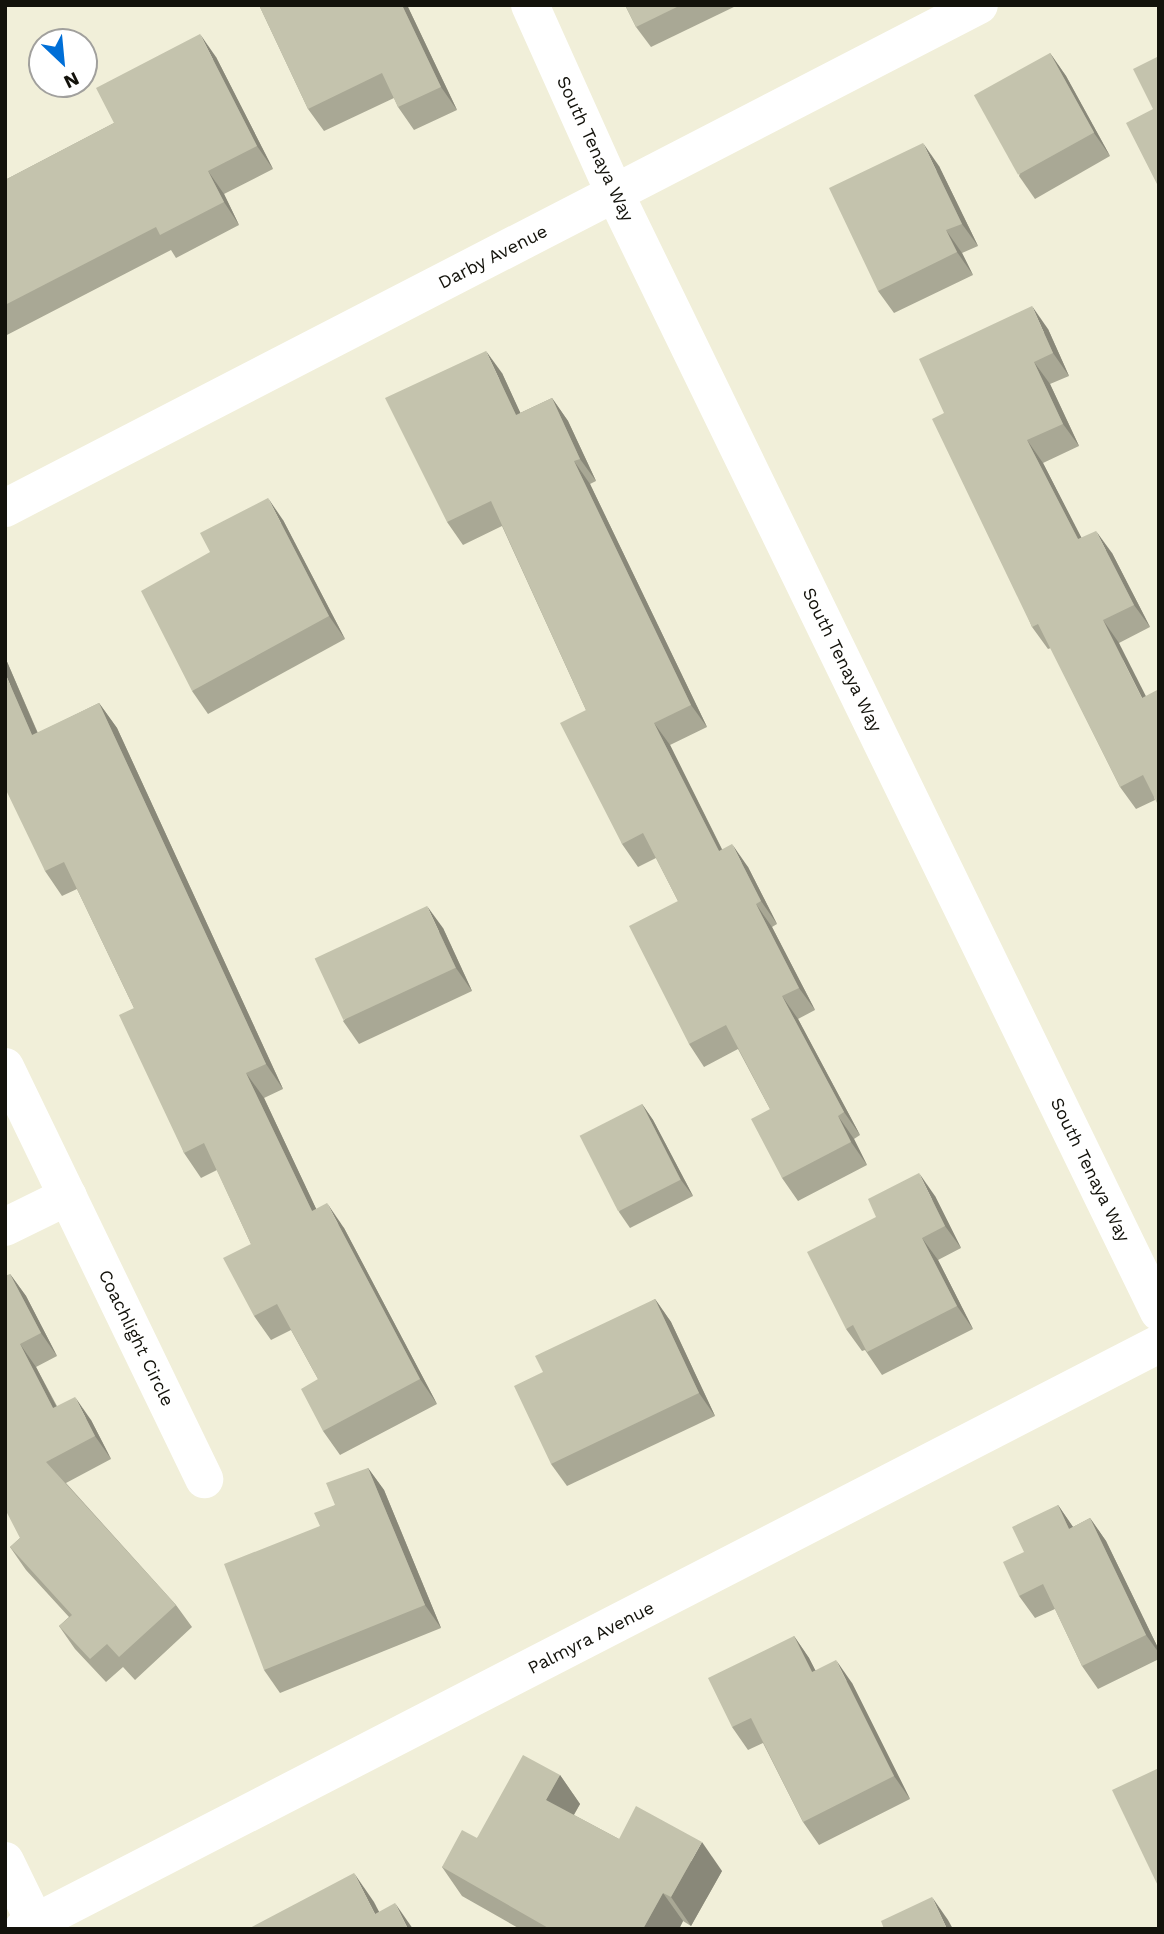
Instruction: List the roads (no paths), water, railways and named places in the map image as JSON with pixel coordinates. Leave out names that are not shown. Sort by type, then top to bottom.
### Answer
[{"type":"street","name":"South Tenaya Way","points":[[530,5],[615,194],[1159,1312]]},
{"type":"street","name":"Darby Avenue","points":[[5,508],[979,5]]},
{"type":"street","name":"Coachlight Circle","points":[[5,1067],[204,1479]]},
{"type":"street","points":[[5,1227],[68,1196]]},
{"type":"street","name":"Palmyra Avenue","points":[[32,1927],[1159,1344]]},
{"type":"street","points":[[5,1861],[32,1927]]}]
